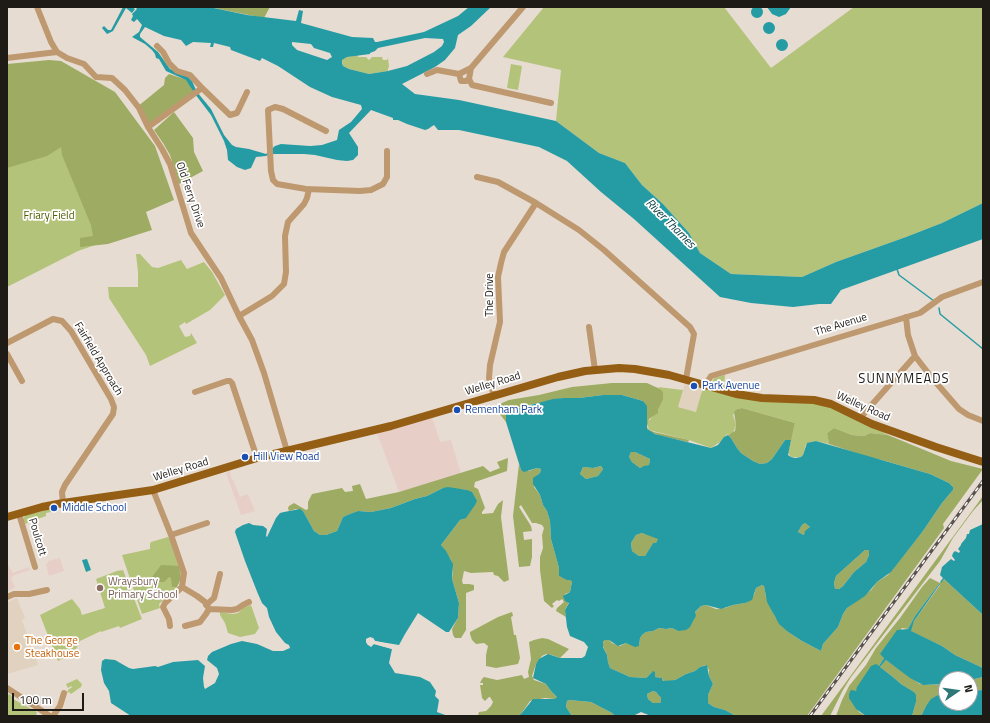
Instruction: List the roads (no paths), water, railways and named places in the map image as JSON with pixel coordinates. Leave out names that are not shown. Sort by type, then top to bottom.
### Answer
[{"type":"main road","name":"Welley Road","points":[[7,517],[63,503],[153,490],[257,458],[391,426],[558,377],[595,370],[618,368],[635,369],[706,384],[736,394],[756,397],[814,400],[831,404],[872,424],[909,438],[983,462]]},
{"type":"street","points":[[7,58],[57,52],[51,42],[37,7]]},
{"type":"street","points":[[427,74],[437,70],[459,74],[470,68],[523,7]]},
{"type":"street","points":[[157,46],[163,52],[169,63],[177,71],[190,76],[230,115],[237,113],[247,92]]},
{"type":"street","name":"Old Ferry Drive","points":[[57,52],[67,58],[84,64],[96,77],[112,78],[125,90],[139,108],[148,127],[170,164],[191,233],[221,278],[252,340],[264,372],[287,451]]},
{"type":"street","points":[[470,68],[469,79],[472,85],[551,103]]},
{"type":"street","points":[[459,74],[462,81],[469,79]]},
{"type":"street","points":[[148,127],[202,88]]},
{"type":"street","points":[[326,131],[283,109],[275,107],[268,110],[270,157],[273,180],[277,184],[310,189],[360,192],[371,190],[383,184],[387,177],[387,151]]},
{"type":"street","points":[[477,177],[498,182],[536,203],[579,230],[604,250],[690,327],[694,334],[686,380]]},
{"type":"street","points":[[239,316],[272,296],[284,284],[286,272],[285,236],[288,222],[304,204],[310,189]]},
{"type":"street","name":"The Drive","points":[[494,396],[489,378],[490,365],[500,322],[498,277],[504,252],[536,203]]},
{"type":"street","name":"The Avenue","points":[[706,384],[711,376],[920,313],[942,297],[983,282]]},
{"type":"street","points":[[906,317],[908,335],[915,356],[959,409],[968,415],[983,421]]},
{"type":"street","name":"Fairfield Approach","points":[[7,343],[53,319],[62,321],[70,331],[111,399],[114,407],[113,414],[65,485],[62,492],[63,503]]},
{"type":"street","points":[[590,328],[595,370]]},
{"type":"street","points":[[7,354],[22,381]]},
{"type":"street","points":[[860,418],[915,356]]},
{"type":"street","points":[[195,392],[230,381],[232,383],[257,458]]},
{"type":"street","points":[[153,490],[184,572],[182,587],[165,603],[163,607],[169,619],[170,626]]},
{"type":"street","name":"Poulcott","points":[[19,514],[35,567]]},
{"type":"street","points":[[171,535],[201,529],[207,523]]},
{"type":"street","points":[[185,626],[200,622],[206,614],[207,607],[214,598],[220,574]]},
{"type":"street","points":[[182,587],[197,596],[207,607],[232,610],[237,609],[249,602]]},
{"type":"street","points":[[7,597],[14,594],[29,594],[47,590]]},
{"type":"street","points":[[7,688],[50,716]]},
{"type":"street","points":[[53,716],[60,706],[64,692]]},
{"type":"water","points":[[757,6],[761,8],[763,12],[761,16],[757,18],[753,16],[751,12],[753,8]]},
{"type":"water","points":[[123,7],[132,7],[135,9],[132,13],[126,8],[113,31],[107,34],[102,28],[104,26],[108,30],[111,30]]},
{"type":"water","name":"River Thames","points":[[135,7],[209,7],[247,15],[296,21],[299,10],[303,11],[301,23],[352,37],[373,38],[375,42],[377,42],[424,32],[458,16],[469,7],[491,7],[471,26],[458,35],[455,48],[445,60],[435,67],[402,84],[415,94],[459,100],[556,121],[599,153],[625,163],[642,185],[663,204],[689,233],[700,253],[731,274],[802,277],[836,262],[942,223],[983,203],[983,239],[841,290],[831,304],[793,307],[751,303],[720,297],[567,161],[539,147],[459,130],[438,130],[434,125],[425,130],[398,120],[393,120],[393,118],[371,110],[349,133],[358,147],[358,155],[353,160],[337,160],[304,154],[271,154],[256,157],[251,168],[245,170],[237,167],[228,160],[224,141],[211,115],[186,80],[166,71],[152,50],[145,44],[132,37],[139,32],[142,25],[137,19],[134,22],[131,20],[133,16],[132,14],[137,9]],"holes":[[[145,27],[164,36],[181,40],[186,46],[193,42],[211,43],[210,47],[213,47],[214,43],[230,47],[231,50],[260,61],[262,58],[278,66],[310,87],[332,97],[361,105],[362,109],[351,122],[339,130],[337,140],[322,145],[310,146],[281,144],[275,146],[266,154],[236,147],[232,145],[224,135],[211,109],[197,92],[192,81],[188,77],[170,69],[158,52],[140,37],[140,34]],[[425,38],[443,39],[444,42],[442,46],[434,52],[407,66],[388,71],[369,74],[343,66],[342,60],[347,57],[370,54],[378,48]],[[292,42],[311,44],[314,48],[330,53],[332,57],[327,60],[297,50],[292,45]]]},
{"type":"water","points":[[767,7],[791,7],[786,14],[779,17],[772,14]]},
{"type":"water","points":[[767,22],[771,22],[775,28],[771,34],[767,34],[763,30],[763,26]]},
{"type":"water","points":[[780,39],[784,39],[788,45],[784,51],[780,51],[776,47],[776,43]]},
{"type":"water","points":[[603,395],[622,395],[643,401],[647,406],[647,429],[655,434],[711,448],[718,445],[724,437],[728,435],[741,453],[760,464],[767,463],[772,459],[785,440],[791,440],[788,455],[795,458],[803,455],[807,443],[816,441],[930,474],[949,483],[953,487],[953,490],[891,572],[877,582],[865,596],[847,608],[838,627],[823,644],[821,651],[788,632],[779,624],[767,602],[764,586],[762,585],[756,588],[752,600],[745,603],[721,609],[706,605],[701,606],[695,612],[696,616],[690,627],[686,630],[678,631],[672,628],[659,628],[646,632],[640,638],[639,646],[635,647],[626,643],[618,646],[609,640],[605,640],[603,642],[603,647],[607,655],[610,668],[630,677],[646,678],[653,671],[655,672],[655,677],[662,678],[663,681],[675,680],[707,665],[709,676],[713,684],[708,695],[708,703],[736,716],[651,716],[641,712],[633,716],[615,716],[591,702],[569,700],[567,701],[566,707],[572,716],[516,716],[521,714],[533,699],[554,699],[557,697],[546,684],[533,678],[536,664],[539,659],[548,654],[560,658],[582,658],[585,656],[588,647],[584,642],[570,636],[567,627],[565,610],[569,603],[565,601],[563,596],[570,592],[572,582],[559,576],[559,568],[551,539],[550,521],[540,495],[533,484],[533,478],[540,473],[541,469],[537,468],[524,472],[521,470],[506,422],[506,414],[508,411],[553,399]],"holes":[[[631,452],[635,452],[650,459],[649,465],[640,468],[632,462],[629,457]],[[601,466],[603,469],[598,476],[586,479],[580,474],[583,467],[593,468]],[[805,523],[810,527],[805,531],[804,535],[798,532]],[[642,533],[658,539],[656,543],[653,543],[645,556],[639,556],[632,551],[631,543],[636,535]],[[865,550],[869,550],[869,555],[866,562],[854,572],[843,586],[839,589],[835,589],[834,583],[836,576]],[[653,691],[656,692],[661,698],[661,702],[653,703],[648,699],[647,694]]]},
{"type":"water","points":[[448,487],[472,492],[477,501],[466,518],[460,520],[441,545],[453,564],[452,579],[459,603],[458,618],[449,632],[446,632],[418,613],[399,645],[375,641],[373,638],[366,639],[366,642],[368,645],[374,644],[392,649],[389,663],[395,673],[420,677],[430,682],[436,691],[435,696],[439,700],[437,712],[448,716],[131,716],[111,703],[109,691],[104,683],[101,670],[102,661],[105,659],[115,660],[133,669],[155,666],[158,667],[173,662],[198,660],[205,666],[203,678],[205,689],[215,683],[219,674],[217,668],[207,660],[208,656],[212,652],[242,641],[257,644],[273,651],[283,651],[290,648],[289,645],[285,643],[276,632],[269,617],[267,608],[262,603],[245,561],[235,532],[236,529],[249,523],[263,526],[267,529],[267,537],[280,513],[300,509],[303,511],[314,531],[320,535],[326,535],[337,531],[343,517],[350,514],[358,511],[371,512],[391,508]]},
{"type":"water","points":[[983,524],[983,615],[944,579],[941,583],[940,582],[943,578],[940,575],[942,567],[951,559],[954,561],[955,560],[952,556],[953,553],[955,551],[959,553],[960,551],[958,549],[966,538],[967,534],[969,534],[970,530]]},
{"type":"water","points":[[87,559],[91,570],[86,572],[82,560]]},
{"type":"water","points":[[940,584],[914,621],[911,631],[942,646],[955,655],[983,668],[983,677],[978,678],[978,671],[938,671],[938,684],[923,685],[910,678],[886,660],[880,667],[916,695],[916,702],[912,716],[866,716],[856,709],[849,698],[850,691],[856,691],[857,687],[871,666],[876,664],[879,666],[884,658],[880,654],[897,630],[908,629],[915,616]]},
{"type":"water","points":[[978,690],[983,690],[983,716],[921,716],[931,699],[938,695],[938,711],[978,711]]},
{"type":"waterway","points":[[897,269],[899,275],[934,301]]},
{"type":"waterway","points":[[939,308],[940,314],[983,349]]},
{"type":"railway","points":[[810,716],[983,481]]},
{"type":"place","name":"Park Avenue","points":[[694,386]]},
{"type":"place","name":"Remenham Park","points":[[457,410]]},
{"type":"place","name":"Hill View Road","points":[[245,457]]},
{"type":"place","name":"Middle School","points":[[54,508]]},
{"type":"place","name":"Wraysbury Primary School","points":[[100,588]]},
{"type":"place","name":"The George Steakhouse","points":[[17,647]]},
{"type":"district","name":"SUNNYMEADS","points":[[904,380]]},
{"type":"park label","name":"Friary Field","points":[[49,216]]}]
